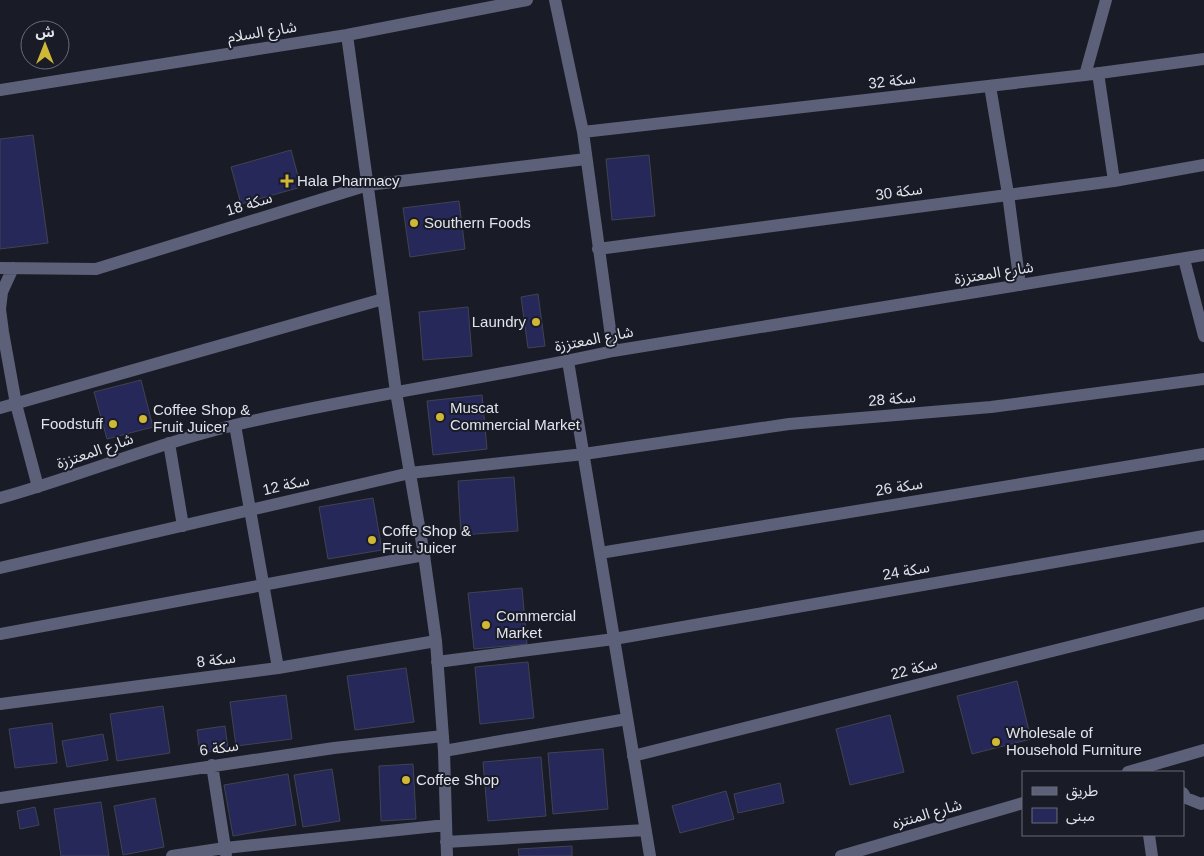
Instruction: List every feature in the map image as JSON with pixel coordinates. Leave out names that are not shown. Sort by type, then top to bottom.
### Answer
[{"type":"street","points":[[466,12],[476,0]]},
{"type":"street","name":"شارع السلام","points":[[0,90],[347,35],[527,0]]},
{"type":"street","points":[[555,0],[583,132],[613,351]]},
{"type":"street","points":[[1106,0],[1091,74],[1114,181]]},
{"type":"street","points":[[347,35],[396,392],[424,555],[436,640],[444,752],[447,856]]},
{"type":"street","name":"سكة 32","points":[[583,132],[990,86],[1204,59]]},
{"type":"street","points":[[990,86],[1008,194],[1020,285]]},
{"type":"street","name":"سكة 18","points":[[6,268],[96,269],[368,185],[586,159]]},
{"type":"street","name":"سكة 30","points":[[598,249],[1114,181],[1204,165]]},
{"type":"street","name":"شارع المعتززة","points":[[0,498],[38,488],[169,443],[235,425],[396,392],[613,351],[1184,259],[1204,254]]},
{"type":"street","points":[[1184,259],[1204,336]]},
{"type":"street","points":[[6,268],[0,309],[2,332],[16,404],[38,488]]},
{"type":"street","points":[[0,408],[383,299]]},
{"type":"street","points":[[568,361],[650,856]]},
{"type":"street","name":"سكة 28","points":[[584,454],[789,424],[991,407],[1204,379]]},
{"type":"street","points":[[235,425],[278,668]]},
{"type":"street","points":[[169,443],[183,526]]},
{"type":"street","name":"سكة 12","points":[[0,568],[410,473],[584,454]]},
{"type":"street","name":"سكة 26","points":[[600,552],[1204,454]]},
{"type":"street","name":"سكة 24","points":[[437,662],[614,638],[1204,536]]},
{"type":"street","points":[[0,634],[424,555]]},
{"type":"street","name":"سكة 22","points":[[633,756],[1204,613]]},
{"type":"street","name":"سكة 8","points":[[0,704],[278,668],[436,640]]},
{"type":"street","points":[[444,752],[627,719]]},
{"type":"street","name":"سكة 6","points":[[0,798],[212,765],[334,748],[443,736]]},
{"type":"street","points":[[1143,770],[1169,767],[1204,750]]},
{"type":"street","points":[[212,765],[226,852]]},
{"type":"street","points":[[1184,795],[1186,798],[1204,803]]},
{"type":"street","name":"شارع المنتزه","points":[[841,856],[1022,803]]},
{"type":"street","points":[[172,856],[226,852],[446,825]]},
{"type":"street","points":[[446,842],[645,830]]},
{"type":"street","points":[[1150,836],[1152,856]]},
{"type":"building","points":[[33,135],[48,243],[0,249],[0,139]]},
{"type":"building","points":[[291,150],[301,187],[241,204],[231,167]]},
{"type":"building","points":[[649,155],[655,216],[612,220],[606,159]]},
{"type":"building","points":[[459,201],[465,249],[410,257],[403,208]]},
{"type":"building","points":[[538,294],[545,346],[528,348],[521,297]]},
{"type":"building","points":[[468,307],[472,356],[423,360],[419,312]]},
{"type":"building","points":[[141,380],[153,427],[107,439],[94,392]]},
{"type":"building","points":[[482,395],[487,449],[433,455],[427,401]]},
{"type":"building","points":[[514,477],[518,531],[461,535],[458,481]]},
{"type":"building","points":[[373,498],[382,550],[328,559],[319,507]]},
{"type":"building","points":[[522,588],[527,644],[474,649],[468,593]]},
{"type":"building","points":[[528,662],[534,718],[480,724],[475,667]]},
{"type":"building","points":[[406,668],[414,722],[355,730],[347,676]]},
{"type":"building","points":[[1017,681],[1031,739],[972,754],[957,696]]},
{"type":"building","points":[[286,695],[292,739],[236,746],[230,702]]},
{"type":"building","points":[[163,706],[170,753],[117,761],[110,714]]},
{"type":"building","points":[[890,715],[904,772],[850,785],[836,729]]},
{"type":"building","points":[[52,723],[57,763],[15,768],[9,729]]},
{"type":"building","points":[[225,726],[228,749],[200,753],[197,730]]},
{"type":"building","points":[[103,734],[108,760],[67,767],[62,741]]},
{"type":"building","points":[[603,749],[608,809],[553,814],[548,753]]},
{"type":"building","points":[[541,757],[546,816],[488,821],[483,762]]},
{"type":"building","points":[[413,764],[416,819],[381,821],[379,766]]},
{"type":"building","points":[[332,769],[340,821],[303,827],[294,775]]},
{"type":"building","points":[[288,774],[296,825],[233,836],[224,785]]},
{"type":"building","points":[[780,783],[784,803],[738,813],[734,794]]},
{"type":"building","points":[[726,791],[734,819],[680,833],[672,806]]},
{"type":"building","points":[[155,798],[164,847],[123,855],[114,806]]},
{"type":"building","points":[[101,802],[109,856],[61,856],[54,809]]},
{"type":"building","points":[[35,807],[39,825],[20,829],[17,811]]},
{"type":"building","points":[[572,846],[572,856],[519,856],[518,849]]},
{"type":"place","name":"Hala Pharmacy","points":[[287,181]]},
{"type":"place","name":"Southern Foods","points":[[414,223]]},
{"type":"place","name":"Laundry","points":[[536,322]]},
{"type":"place","name":"Muscat Commercial Market","points":[[440,417]]},
{"type":"place","name":"Coffee Shop & Fruit Juicer","points":[[143,419]]},
{"type":"place","name":"Foodstuff","points":[[113,424]]},
{"type":"place","name":"Coffe Shop & Fruit Juicer","points":[[372,540]]},
{"type":"place","name":"Commercial Market","points":[[486,625]]},
{"type":"place","name":"Wholesale of Household Furniture","points":[[996,742]]},
{"type":"place","name":"Coffee Shop","points":[[406,780]]}]
